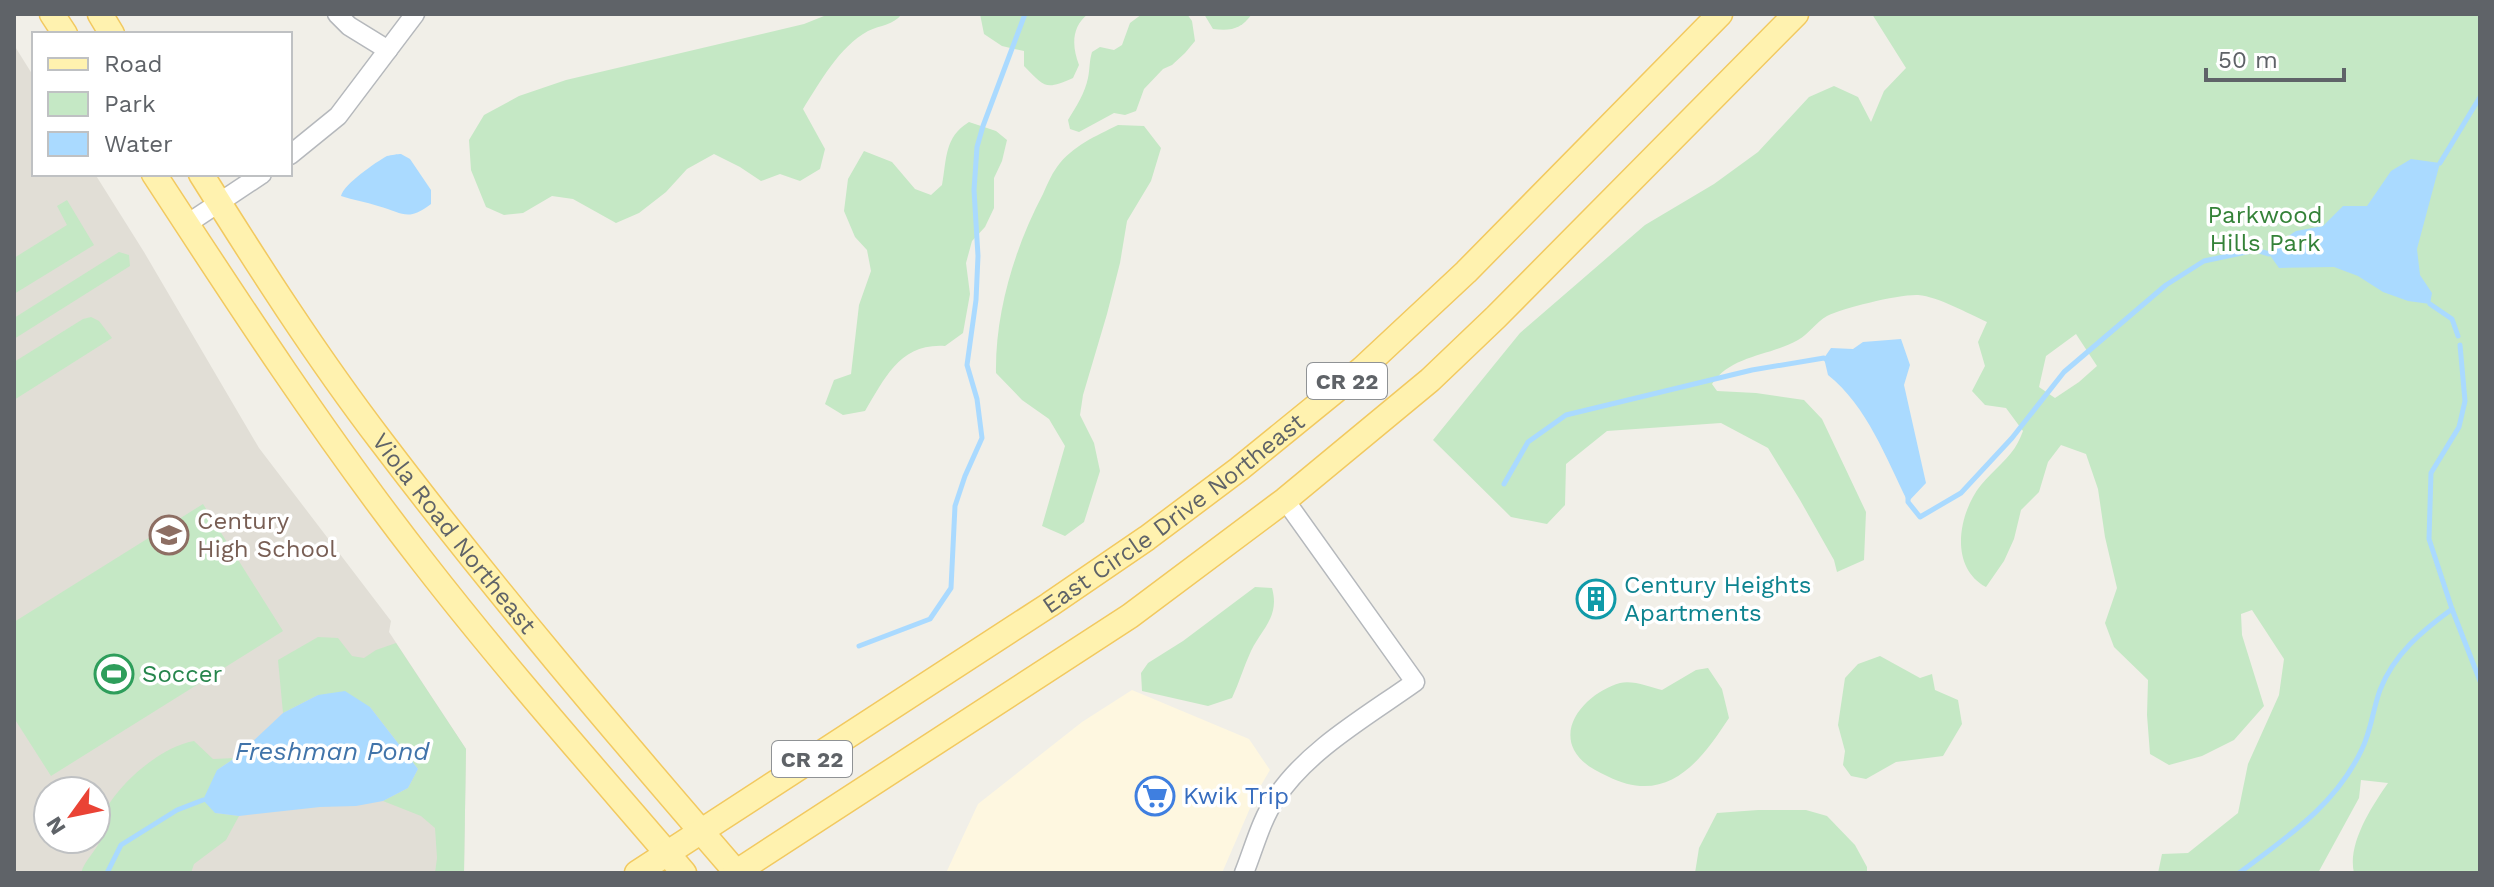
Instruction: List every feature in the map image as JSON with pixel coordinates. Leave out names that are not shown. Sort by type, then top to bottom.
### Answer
[{"type":"main road","points":[[52,14],[64,32]]},
{"type":"main road","points":[[100,14],[111,32]]},
{"type":"main road","name":"East Circle Drive Northeast","points":[[637,873],[1049,605],[1147,538],[1239,469],[1362,369],[1454,282],[1720,14]]},
{"type":"main road","name":"CR 22","points":[[736,873],[1130,616],[1285,500],[1452,359],[1796,14]]},
{"type":"main road","name":"Viola Road Northeast","points":[[155,176],[309,405],[422,561],[524,687],[684,873]]},
{"type":"main road","name":"Viola Road Northeast","points":[[202,176],[270,282],[379,439],[511,606],[736,873]]},
{"type":"street","points":[[337,14],[349,26],[388,50]]},
{"type":"street","points":[[292,153],[338,116],[415,14]]},
{"type":"street","points":[[187,224],[259,176]]},
{"type":"street","points":[[1244,873],[1269,810],[1291,778],[1320,751],[1415,682],[1285,500]]},
{"type":"shaded area","name":"Century High School","points":[[14,45],[32,74],[32,176],[96,176],[259,448],[391,621],[389,632],[466,749],[464,873],[14,873]]},
{"type":"shaded area","name":"Kwik Trip","points":[[1132,690],[1249,739],[1270,770],[1257,792],[1222,873],[946,873],[978,804],[1082,722]]},
{"type":"green space","points":[[829,14],[902,14],[891,23],[868,31],[848,46],[803,109],[825,149],[820,169],[800,181],[780,174],[761,181],[714,154],[687,169],[666,192],[639,213],[616,223],[573,199],[552,196],[523,213],[504,215],[486,207],[471,170],[469,140],[484,115],[519,96],[566,80],[804,24]]},
{"type":"green space","points":[[980,14],[1088,14],[1076,31],[1074,44],[1079,65],[1073,78],[1051,85],[1042,83],[1024,66],[1024,51],[1002,46],[984,34]]},
{"type":"green space","points":[[1142,14],[1187,14],[1192,21],[1195,41],[1144,89],[1136,111],[1125,115],[1114,113],[1079,132],[1070,129],[1068,120],[1085,89],[1092,52],[1100,47],[1114,50],[1122,45],[1130,23]]},
{"type":"green space","points":[[1204,14],[1252,14],[1240,26],[1226,30],[1213,29]]},
{"type":"green space","name":"Parkwood Hills Park","points":[[1872,14],[2480,14],[2480,873],[2354,873],[2357,838],[2388,783],[2361,780],[2359,798],[2318,873],[2158,873],[2162,854],[2188,853],[2238,813],[2248,764],[2279,695],[2284,659],[2252,610],[2241,614],[2242,635],[2264,706],[2234,740],[2202,756],[2169,765],[2150,754],[2148,680],[2114,647],[2105,623],[2117,588],[2098,489],[2086,454],[2061,445],[2048,462],[2039,492],[2021,510],[2014,539],[2004,561],[1986,587],[1975,579],[1963,558],[1961,546],[1968,508],[1977,491],[2013,451],[2023,431],[2006,408],[1985,405],[1972,391],[1985,366],[1978,342],[1987,322],[1944,302],[1910,295],[1834,313],[1798,340],[1730,367],[1712,384],[1717,391],[1804,400],[1822,419],[1866,512],[1864,560],[1837,572],[1834,560],[1768,448],[1721,423],[1607,431],[1566,464],[1565,505],[1547,524],[1511,517],[1433,440],[1520,333],[1645,225],[1714,184],[1758,152],[1809,97],[1834,86],[1858,97],[1871,122],[1884,91],[1906,68]],"holes":[[[2076,334],[2097,366],[2055,398],[2039,387],[2046,356]]]},
{"type":"green space","points":[[969,122],[996,131],[1007,140],[994,178],[994,208],[985,227],[972,241],[966,263],[970,294],[963,333],[945,346],[916,350],[905,357],[887,375],[865,411],[843,415],[825,404],[834,380],[851,374],[859,305],[871,271],[867,250],[855,237],[844,211],[848,179],[864,151],[892,162],[915,189],[931,195],[942,185],[951,142]]},
{"type":"green space","points":[[1118,125],[1144,126],[1161,148],[1151,181],[1127,221],[1120,263],[1083,395],[1080,415],[1094,443],[1100,471],[1084,522],[1065,536],[1042,526],[1065,446],[1049,419],[1022,400],[996,373],[999,327],[1016,258],[1053,173],[1077,147]]},
{"type":"green space","points":[[67,200],[94,245],[14,294],[14,258],[67,225],[57,206]]},
{"type":"green space","points":[[119,252],[129,255],[130,266],[14,339],[14,318]]},
{"type":"green space","points":[[91,317],[99,321],[112,338],[14,400],[14,362]]},
{"type":"green space","name":"Soccer","points":[[203,504],[283,631],[50,775],[14,718],[14,622]]},
{"type":"green space","points":[[1255,587],[1272,588],[1274,607],[1269,622],[1251,651],[1232,698],[1208,706],[1142,691],[1141,673],[1148,663]]},
{"type":"green space","points":[[318,637],[338,638],[352,656],[364,658],[396,643],[466,749],[464,873],[435,873],[435,828],[421,816],[383,801],[408,788],[418,769],[370,707],[318,695],[283,713],[278,660]]},
{"type":"green space","points":[[1880,656],[1920,678],[1932,674],[1935,690],[1958,700],[1962,724],[1943,756],[1896,762],[1866,779],[1851,776],[1843,765],[1845,751],[1838,725],[1845,678],[1858,664]]},
{"type":"green space","points":[[1708,668],[1722,689],[1729,718],[1706,751],[1679,776],[1647,786],[1628,784],[1593,769],[1577,755],[1571,739],[1575,717],[1600,692],[1625,682],[1662,690],[1696,670]]},
{"type":"green space","points":[[194,741],[213,759],[235,758],[217,770],[215,813],[239,816],[226,840],[194,864],[191,873],[81,873],[91,855],[112,855],[112,801],[117,794],[135,774],[158,756]]},
{"type":"green space","points":[[1806,810],[1827,816],[1855,845],[1867,873],[1695,873],[1699,848],[1717,813]]},
{"type":"water","points":[[401,154],[410,159],[431,190],[431,204],[416,213],[405,214],[341,196],[354,180],[376,163],[387,156]]},
{"type":"water","points":[[2411,159],[2440,163],[2417,249],[2420,275],[2432,293],[2430,304],[2408,301],[2383,292],[2358,276],[2334,267],[2279,268],[2269,254],[2276,244],[2296,231],[2323,226],[2343,206],[2367,206],[2391,171]]},
{"type":"water","points":[[1901,339],[1910,365],[1904,385],[1926,483],[1908,502],[1865,417],[1828,375],[1824,358],[1831,348],[1853,349],[1863,342]]},
{"type":"water","name":"Freshman Pond","points":[[345,691],[370,707],[418,769],[408,788],[383,801],[356,806],[239,816],[215,813],[203,800],[217,770],[235,758],[283,713],[318,695]]},
{"type":"waterway","points":[[859,646],[930,619],[951,588],[955,506],[982,438],[977,399],[967,365],[976,300],[978,256],[974,190],[977,147],[1025,14]]},
{"type":"waterway","points":[[2440,163],[2480,97]]},
{"type":"waterway","points":[[1908,497],[1908,502],[1920,517],[1961,493],[2012,438],[2064,372],[2166,285],[2204,261],[2256,250],[2269,254]]},
{"type":"waterway","points":[[2430,304],[2452,319],[2458,336]]},
{"type":"waterway","points":[[2460,345],[2465,401],[2459,427],[2431,473],[2429,539],[2480,681]]},
{"type":"waterway","points":[[1504,484],[1528,442],[1566,415],[1752,370],[1827,360]]},
{"type":"waterway","points":[[2239,873],[2309,818],[2339,787],[2362,749],[2380,690],[2393,665],[2420,635],[2452,609]]},
{"type":"waterway","points":[[107,873],[121,845],[177,810],[203,800]]},
{"type":"place","name":"Century High School","points":[[169,535]]},
{"type":"place","name":"Century Heights Apartments","points":[[1596,599]]},
{"type":"place","name":"Soccer","points":[[114,674]]},
{"type":"place","name":"Kwik Trip","points":[[1155,796]]}]
